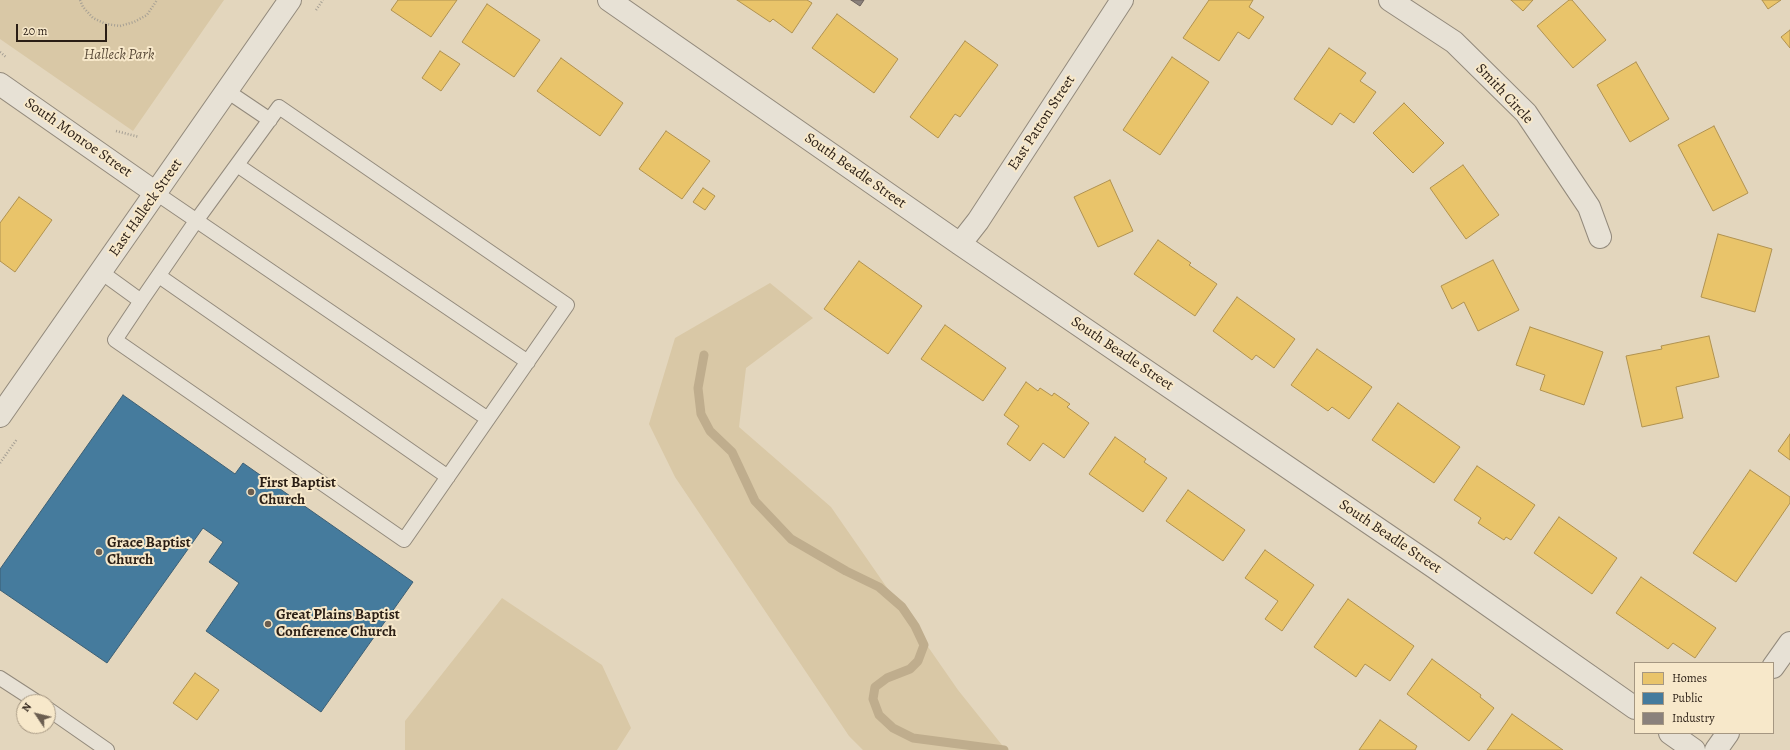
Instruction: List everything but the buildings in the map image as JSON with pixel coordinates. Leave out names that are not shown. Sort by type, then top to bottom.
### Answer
[{"type":"street","name":"East Halleck Street","points":[[0,416],[290,0]]},
{"type":"street","name":"South Beadle Street","points":[[609,0],[960,244],[1434,567],[1634,707]]},
{"type":"street","name":"East Patton Street","points":[[960,244],[978,221],[1122,0]]},
{"type":"street","name":"Smith Circle","points":[[1390,0],[1454,42],[1526,113],[1589,207],[1600,237]]},
{"type":"street","name":"South Monroe Street","points":[[0,84],[156,193]]},
{"type":"street","points":[[1774,666],[1790,643]]},
{"type":"street","points":[[1671,734],[1694,750]]},
{"type":"street","points":[[1716,750],[1727,734]]},
{"type":"lane","points":[[227,91],[270,120]]},
{"type":"lane","points":[[279,107],[568,305],[404,540],[115,340],[196,221],[270,120],[279,107]]},
{"type":"lane","points":[[237,165],[528,362]]},
{"type":"lane","points":[[156,193],[488,419]]},
{"type":"lane","points":[[101,272],[141,301]]},
{"type":"lane","points":[[159,276],[448,477]]},
{"type":"lane","points":[[0,678],[25,694]]},
{"type":"lane","points":[[56,714],[108,750]]},
{"type":"path","points":[[80,0],[83,7],[93,18],[106,24],[120,26],[134,22],[147,15],[157,0]]},
{"type":"green space","name":"Halleck Park","points":[[0,0],[224,0],[133,131],[0,39]]},
{"type":"green space","points":[[770,283],[813,318],[746,368],[739,427],[831,507],[958,690],[1006,750],[863,750],[849,736],[675,477],[649,424],[675,338]]},
{"type":"green space","points":[[502,598],[602,665],[631,728],[617,750],[405,750],[405,721]]},
{"type":"waterway","points":[[704,355],[698,388],[701,414],[710,431],[732,452],[755,501],[791,539],[846,571],[879,587],[902,607],[915,626],[924,645],[918,661],[910,669],[887,678],[875,687],[873,699],[879,715],[893,728],[913,738],[1004,750]]},
{"type":"place","name":"First Baptist Church","points":[[251,492]]},
{"type":"place","name":"Grace Baptist Church","points":[[99,552]]},
{"type":"place","name":"Great Plains Baptist Conference Church","points":[[268,624]]}]
